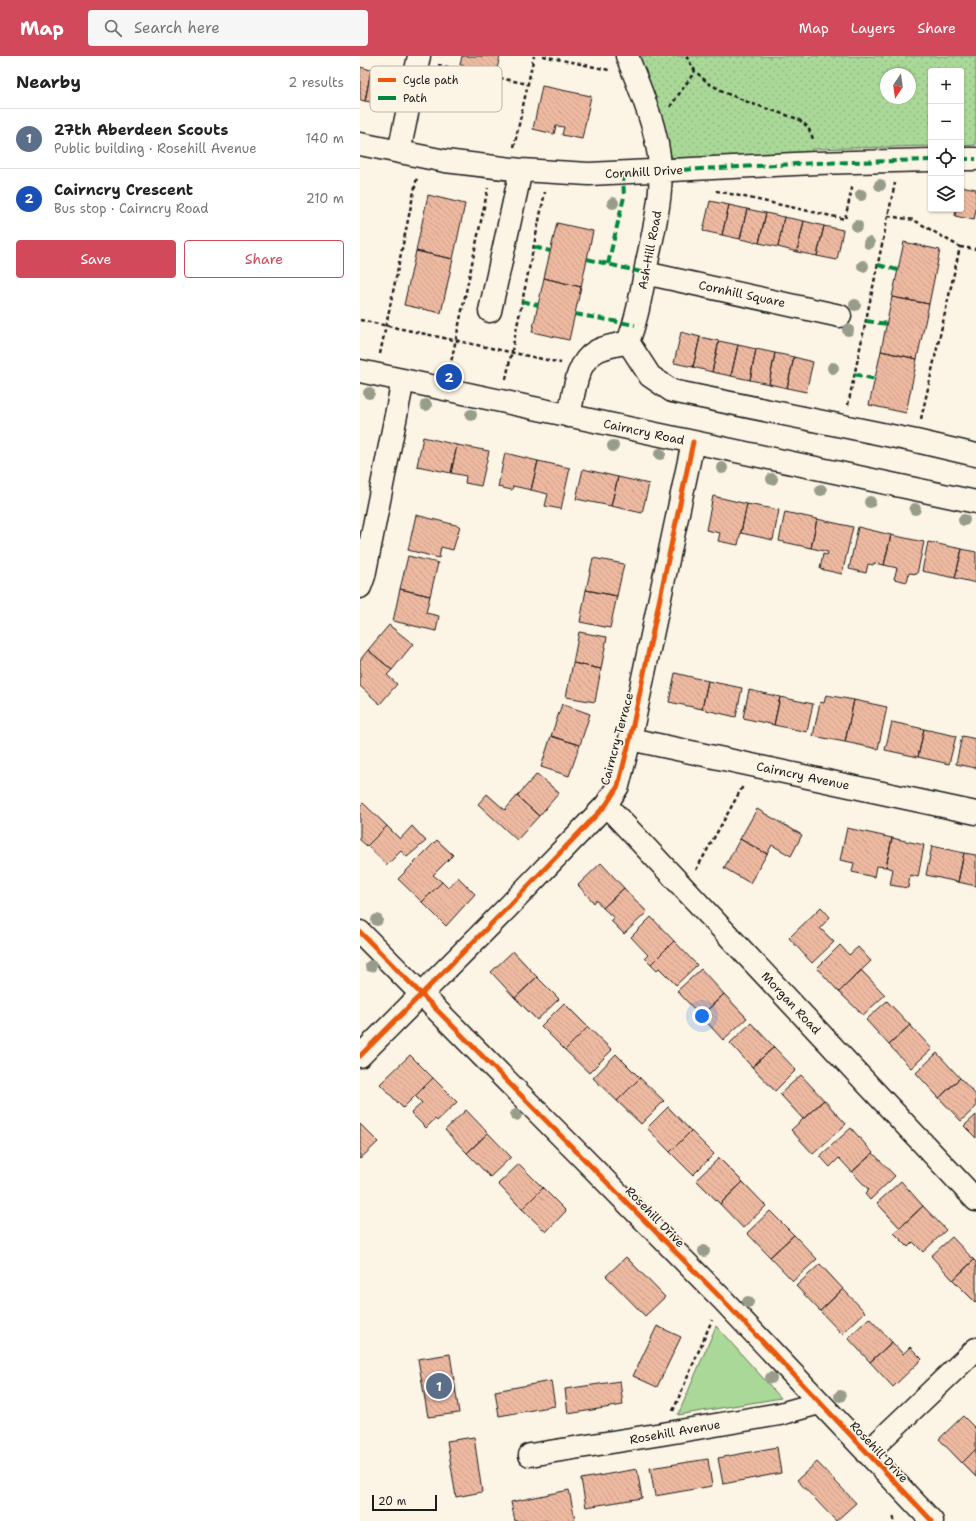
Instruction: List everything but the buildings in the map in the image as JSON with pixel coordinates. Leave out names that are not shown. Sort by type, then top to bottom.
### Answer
[{"type":"street","name":"Ash-Hill Road","points":[[628,342],[636,320],[658,207],[660,172],[654,128],[631,66]]},
{"type":"street","points":[[399,152],[408,112]]},
{"type":"street","name":"Cornhill Drive","points":[[360,144],[421,157],[508,169],[550,173],[589,174],[660,172],[816,163],[928,160]]},
{"type":"street","points":[[964,160],[976,159]]},
{"type":"street","points":[[490,311],[508,169]]},
{"type":"street","name":"Cornhill Square","points":[[645,273],[840,316]]},
{"type":"street","points":[[569,416],[582,367],[588,358],[596,351],[628,342],[650,376],[660,385],[672,391],[916,441],[976,455]]},
{"type":"street","name":"Cairncry Road","points":[[368,373],[976,502]]},
{"type":"street","points":[[360,587],[364,576],[403,380]]},
{"type":"street","name":"Cairncry Terrace","points":[[360,1056],[508,907],[606,805],[618,786],[630,739],[693,442]]},
{"type":"street","name":"Cairncry Avenue","points":[[630,739],[976,813]]},
{"type":"street","name":"Morgan Road","points":[[606,805],[976,1200]]},
{"type":"street","name":"Rosehill Drive","points":[[360,932],[722,1300],[932,1521]]},
{"type":"street","points":[[867,1453],[976,1349]]},
{"type":"street","name":"Rosehill Avenue","points":[[530,1455],[780,1414],[819,1403]]},
{"type":"path","points":[[445,389],[455,340],[508,169],[534,56]]},
{"type":"path","points":[[543,56],[631,66]]},
{"type":"path","points":[[686,56],[696,71],[708,83],[728,94],[798,119],[808,127],[812,134],[816,163]]},
{"type":"path","points":[[419,58],[453,66]]},
{"type":"path","points":[[654,128],[696,71]]},
{"type":"path","points":[[502,78],[528,84]]},
{"type":"path","points":[[368,373],[386,325],[421,157]]},
{"type":"path","points":[[843,427],[900,161]]},
{"type":"path","points":[[722,168],[717,192],[845,219],[857,162]]},
{"type":"path","points":[[501,401],[550,173]]},
{"type":"path","points":[[888,216],[914,220],[960,246],[976,249]]},
{"type":"path","points":[[916,441],[960,246]]},
{"type":"path","points":[[360,320],[582,367]]},
{"type":"path","points":[[686,890],[754,766]]},
{"type":"path","points":[[662,1434],[722,1300]]},
{"type":"green space","points":[[637,56],[976,56],[976,145],[964,146],[964,68],[928,68],[928,146],[812,149],[812,156],[682,160],[672,157],[666,145]]},
{"type":"green space","points":[[716,1326],[781,1398],[678,1415]]},
{"type":"marked path","points":[[964,159],[976,159]]},
{"type":"marked path","points":[[660,171],[816,163],[928,160]]},
{"type":"marked path","points":[[608,264],[624,197],[623,173]]},
{"type":"marked path","points":[[534,247],[550,251]]},
{"type":"marked path","points":[[587,259],[645,273]]},
{"type":"marked path","points":[[878,265],[898,270]]},
{"type":"marked path","points":[[522,301],[538,305]]},
{"type":"marked path","points":[[575,314],[635,325]]},
{"type":"marked path","points":[[866,321],[887,324]]},
{"type":"marked path","points":[[854,374],[875,379]]},
{"type":"cycle path","points":[[360,1056],[508,907],[606,805],[618,786],[630,739],[693,442]]},
{"type":"cycle path","points":[[360,932],[722,1299],[932,1521]]},
{"type":"place","name":"Cairncry Crescent","points":[[449,377]]},
{"type":"place","name":"27th Aberdeen Scouts","points":[[439,1386]]}]
